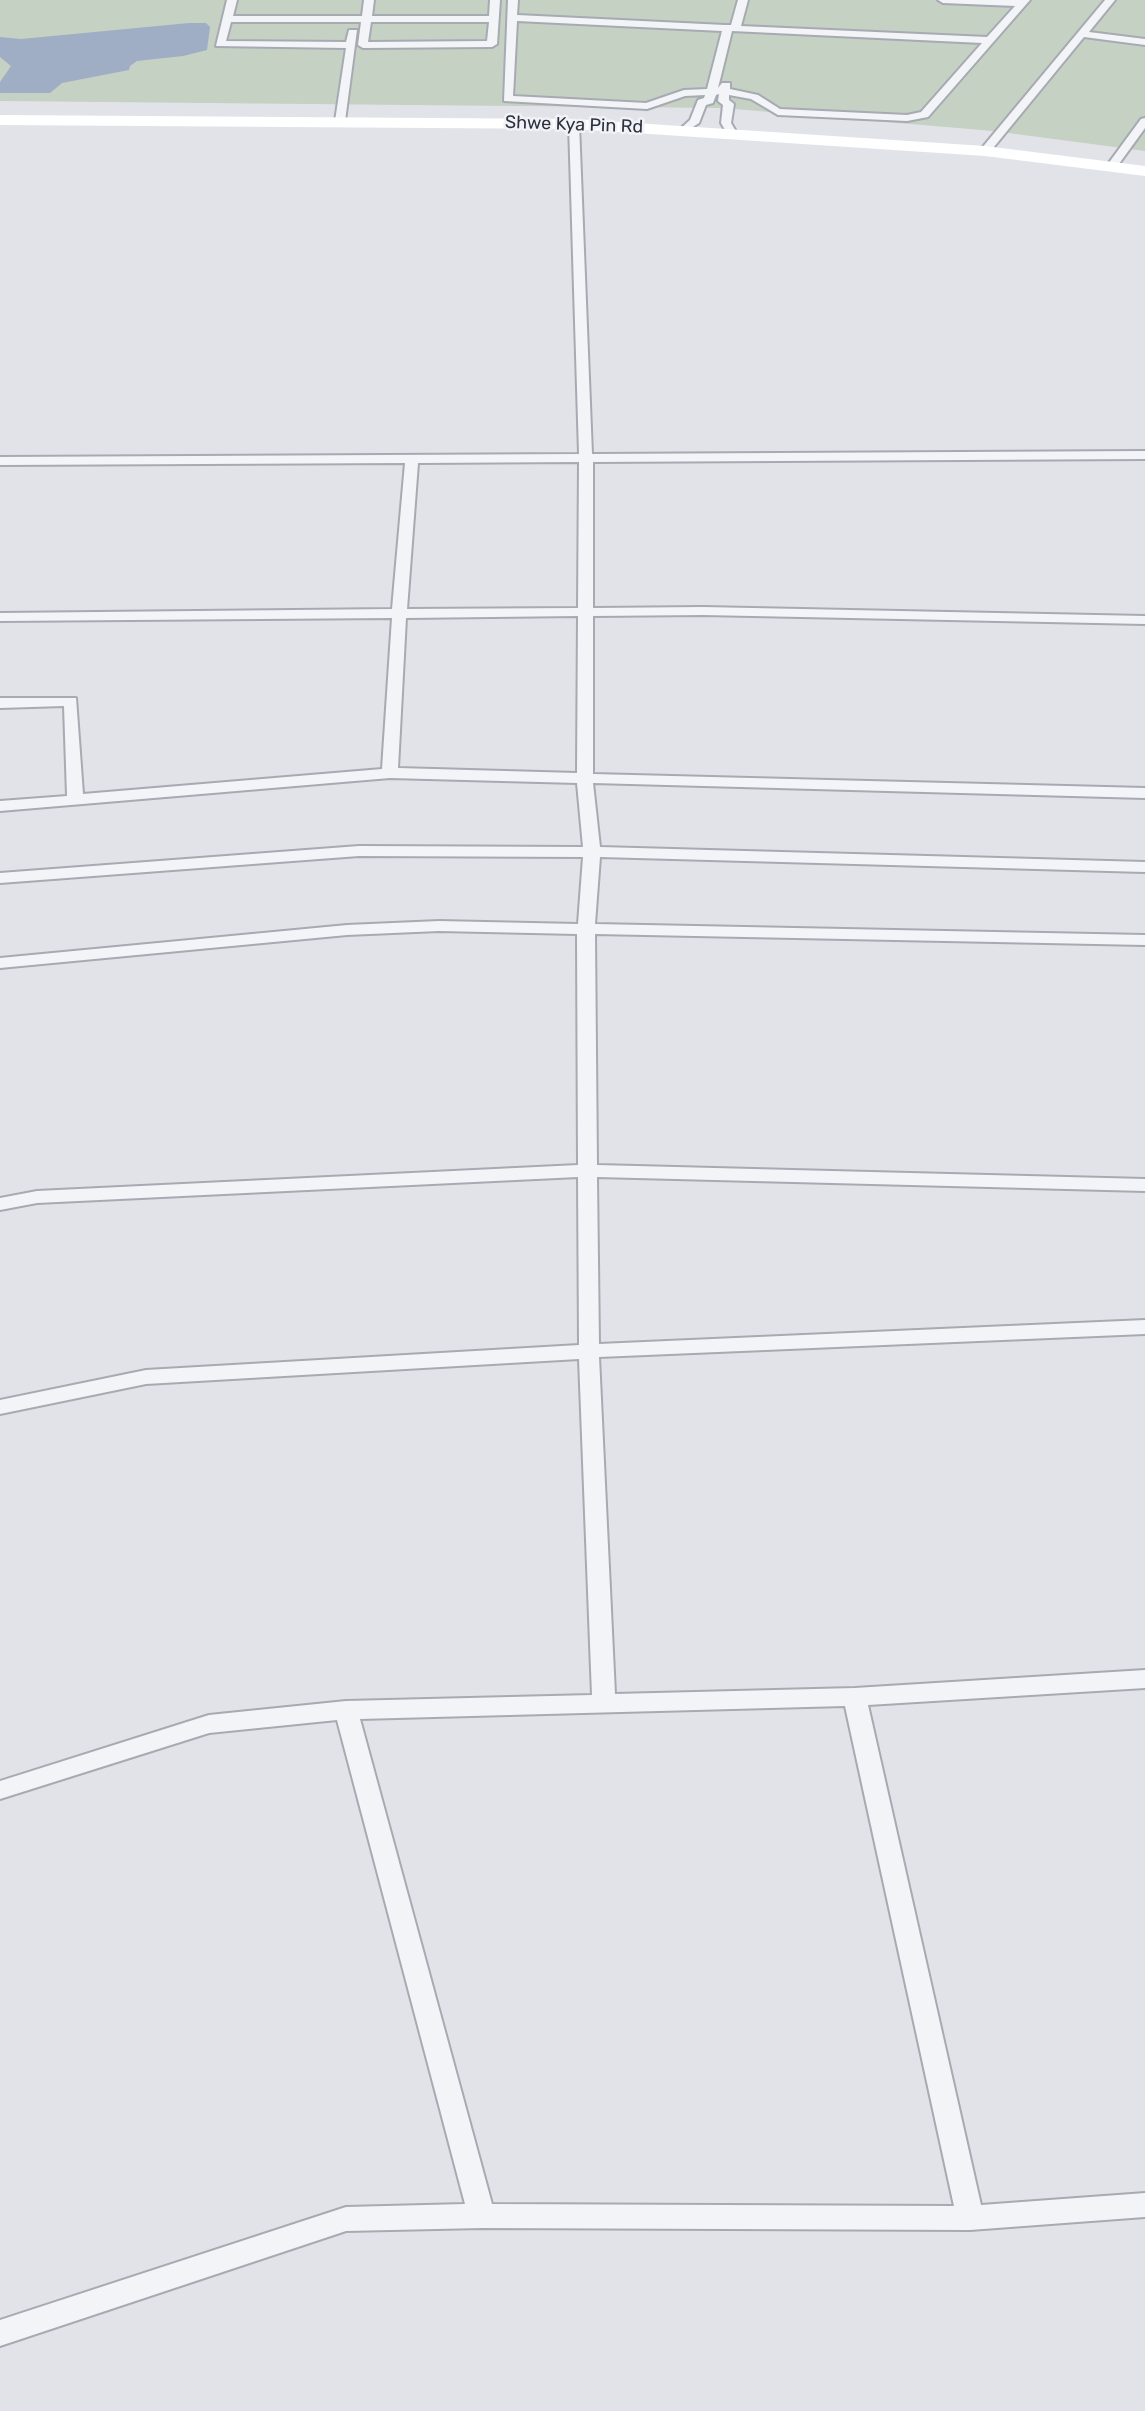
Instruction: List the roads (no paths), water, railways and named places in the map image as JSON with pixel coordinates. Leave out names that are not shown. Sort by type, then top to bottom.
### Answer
[{"type":"street","points":[[232,0],[220,44],[351,44]]},
{"type":"street","points":[[357,0],[363,45],[492,44],[495,0]]},
{"type":"street","points":[[340,121],[351,44],[369,0]]},
{"type":"street","points":[[513,0],[508,99],[647,106],[676,94],[711,90],[754,97],[778,112],[917,118],[924,115],[1024,2]]},
{"type":"street","points":[[685,129],[695,121],[702,102],[709,101],[743,0]]},
{"type":"street","points":[[943,0],[1024,2]]},
{"type":"street","points":[[985,151],[1110,0]]},
{"type":"street","points":[[512,18],[990,40]]},
{"type":"street","points":[[226,19],[494,19]]},
{"type":"street","points":[[735,28],[738,41]]},
{"type":"street","points":[[1082,34],[1145,42]]},
{"type":"street","points":[[728,78],[723,101],[729,104],[726,123],[732,133]]},
{"type":"street","name":"Shwe Kya Pin Rd","points":[[0,120],[574,124],[685,129],[985,151],[1145,171]]},
{"type":"street","points":[[1112,166],[1145,121]]},
{"type":"street","points":[[574,124],[586,459],[585,778],[592,852],[586,930],[589,1351],[604,1705]]},
{"type":"street","points":[[0,461],[1145,455]]},
{"type":"street","points":[[390,773],[412,459]]},
{"type":"street","points":[[0,617],[717,611],[1145,620]]},
{"type":"street","points":[[0,704],[71,701],[75,798]]},
{"type":"street","points":[[0,806],[390,773],[1145,793]]},
{"type":"street","points":[[0,878],[359,851],[592,852],[1145,867]]},
{"type":"street","points":[[0,963],[347,930],[439,926],[1145,940]]},
{"type":"street","points":[[0,1204],[37,1197],[586,1171],[1145,1185]]},
{"type":"street","points":[[0,1407],[146,1377],[589,1351],[1145,1327]]},
{"type":"street","points":[[0,1790],[209,1724],[346,1710],[855,1697],[1145,1679]]},
{"type":"street","points":[[855,1697],[970,2218]]},
{"type":"street","points":[[346,1710],[482,2216]]},
{"type":"street","points":[[0,2333],[346,2219],[482,2216],[970,2218],[1145,2205]]},
{"type":"water","points":[[206,23],[210,27],[207,50],[183,56],[137,61],[129,70],[62,83],[50,93],[0,93],[0,82],[11,66],[0,57],[0,37],[21,39]]}]
